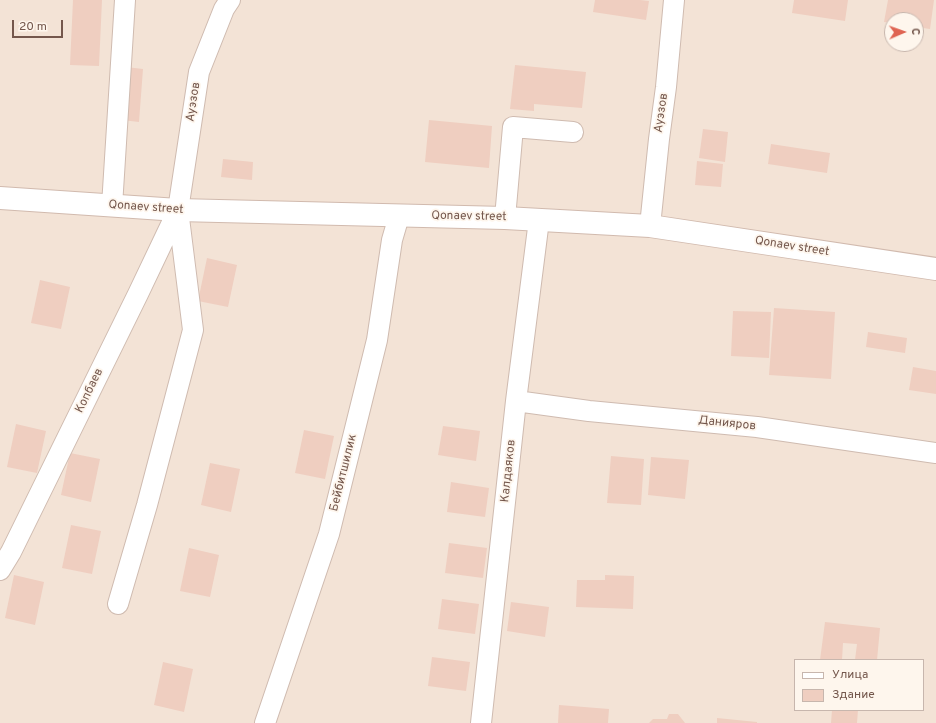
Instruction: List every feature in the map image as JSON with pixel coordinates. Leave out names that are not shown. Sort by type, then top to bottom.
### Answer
[{"type":"main road","name":"Qonaev street","points":[[0,198],[178,210],[505,218],[650,226],[936,269]]},
{"type":"street","points":[[112,206],[125,0]]},
{"type":"street","name":"Ауэзов","points":[[178,210],[199,72],[224,9],[230,0]]},
{"type":"street","name":"Ауэзов","points":[[650,226],[666,87],[674,0]]},
{"type":"street","points":[[505,218],[513,127],[573,132]]},
{"type":"street","points":[[118,604],[147,505],[193,330],[178,210]]},
{"type":"street","name":"Копбаев","points":[[0,570],[6,549],[134,302],[178,210]]},
{"type":"street","name":"Бейбитшилик","points":[[265,723],[329,534],[377,340],[392,240],[399,216]]},
{"type":"street","name":"Калдаяков","points":[[481,723],[516,401],[538,220]]},
{"type":"street","name":"Данияров","points":[[516,401],[589,411],[757,427],[936,453]]},
{"type":"shaded area","points":[[0,0],[936,0],[936,723],[0,723]]},
{"type":"building","points":[[73,0],[102,0],[99,66],[70,65]]},
{"type":"building","points":[[595,0],[649,1],[646,20],[593,12]]},
{"type":"building","points":[[794,0],[848,0],[845,21],[792,13]]},
{"type":"building","points":[[888,0],[934,0],[930,29],[924,28],[924,12],[886,12]]},
{"type":"building","points":[[515,65],[586,72],[582,108],[534,104],[534,111],[510,109]]},
{"type":"building","points":[[126,67],[143,69],[139,122],[122,120]]},
{"type":"building","points":[[429,120],[492,126],[489,168],[425,162]]},
{"type":"building","points":[[703,129],[728,132],[725,162],[699,158]]},
{"type":"building","points":[[771,144],[830,153],[827,173],[768,164]]},
{"type":"building","points":[[223,159],[253,162],[252,180],[221,177]]},
{"type":"building","points":[[697,161],[723,164],[721,187],[695,185]]},
{"type":"building","points":[[207,258],[237,265],[228,307],[198,301]]},
{"type":"building","points":[[40,280],[70,287],[61,329],[31,323]]},
{"type":"building","points":[[774,308],[835,312],[831,379],[769,375]]},
{"type":"building","points":[[733,311],[771,312],[769,358],[731,356]]},
{"type":"building","points":[[868,332],[907,338],[905,353],[866,347]]},
{"type":"building","points":[[913,367],[936,371],[936,394],[909,390]]},
{"type":"building","points":[[16,424],[46,431],[37,473],[7,467]]},
{"type":"building","points":[[443,426],[480,431],[476,461],[438,455]]},
{"type":"building","points":[[304,430],[334,436],[325,479],[295,473]]},
{"type":"building","points":[[70,453],[100,459],[91,502],[61,495]]},
{"type":"building","points":[[611,456],[644,459],[641,505],[607,503]]},
{"type":"building","points":[[651,457],[689,460],[685,499],[648,495]]},
{"type":"building","points":[[210,463],[240,469],[231,512],[201,505]]},
{"type":"building","points":[[451,482],[489,488],[485,517],[447,512]]},
{"type":"building","points":[[71,525],[101,531],[92,574],[62,568]]},
{"type":"building","points":[[449,543],[487,548],[483,578],[445,573]]},
{"type":"building","points":[[189,548],[219,555],[210,597],[180,591]]},
{"type":"building","points":[[14,575],[44,582],[35,625],[5,618]]},
{"type":"building","points":[[605,575],[634,576],[633,609],[576,607],[577,580],[605,580]]},
{"type":"building","points":[[442,599],[479,604],[475,634],[438,629]]},
{"type":"building","points":[[511,602],[549,607],[545,637],[507,631]]},
{"type":"building","points":[[825,622],[880,628],[877,659],[855,659],[857,644],[843,643],[842,659],[820,659]]},
{"type":"building","points":[[432,657],[470,662],[466,691],[428,686]]},
{"type":"building","points":[[163,662],[193,669],[184,712],[154,705]]},
{"type":"building","points":[[559,705],[609,709],[608,723],[558,723]]},
{"type":"building","points":[[832,711],[858,711],[857,723],[831,723]]},
{"type":"building","points":[[669,714],[678,714],[685,723],[649,723],[653,719],[667,719]]},
{"type":"building","points":[[717,718],[757,722],[757,723],[717,723]]}]
